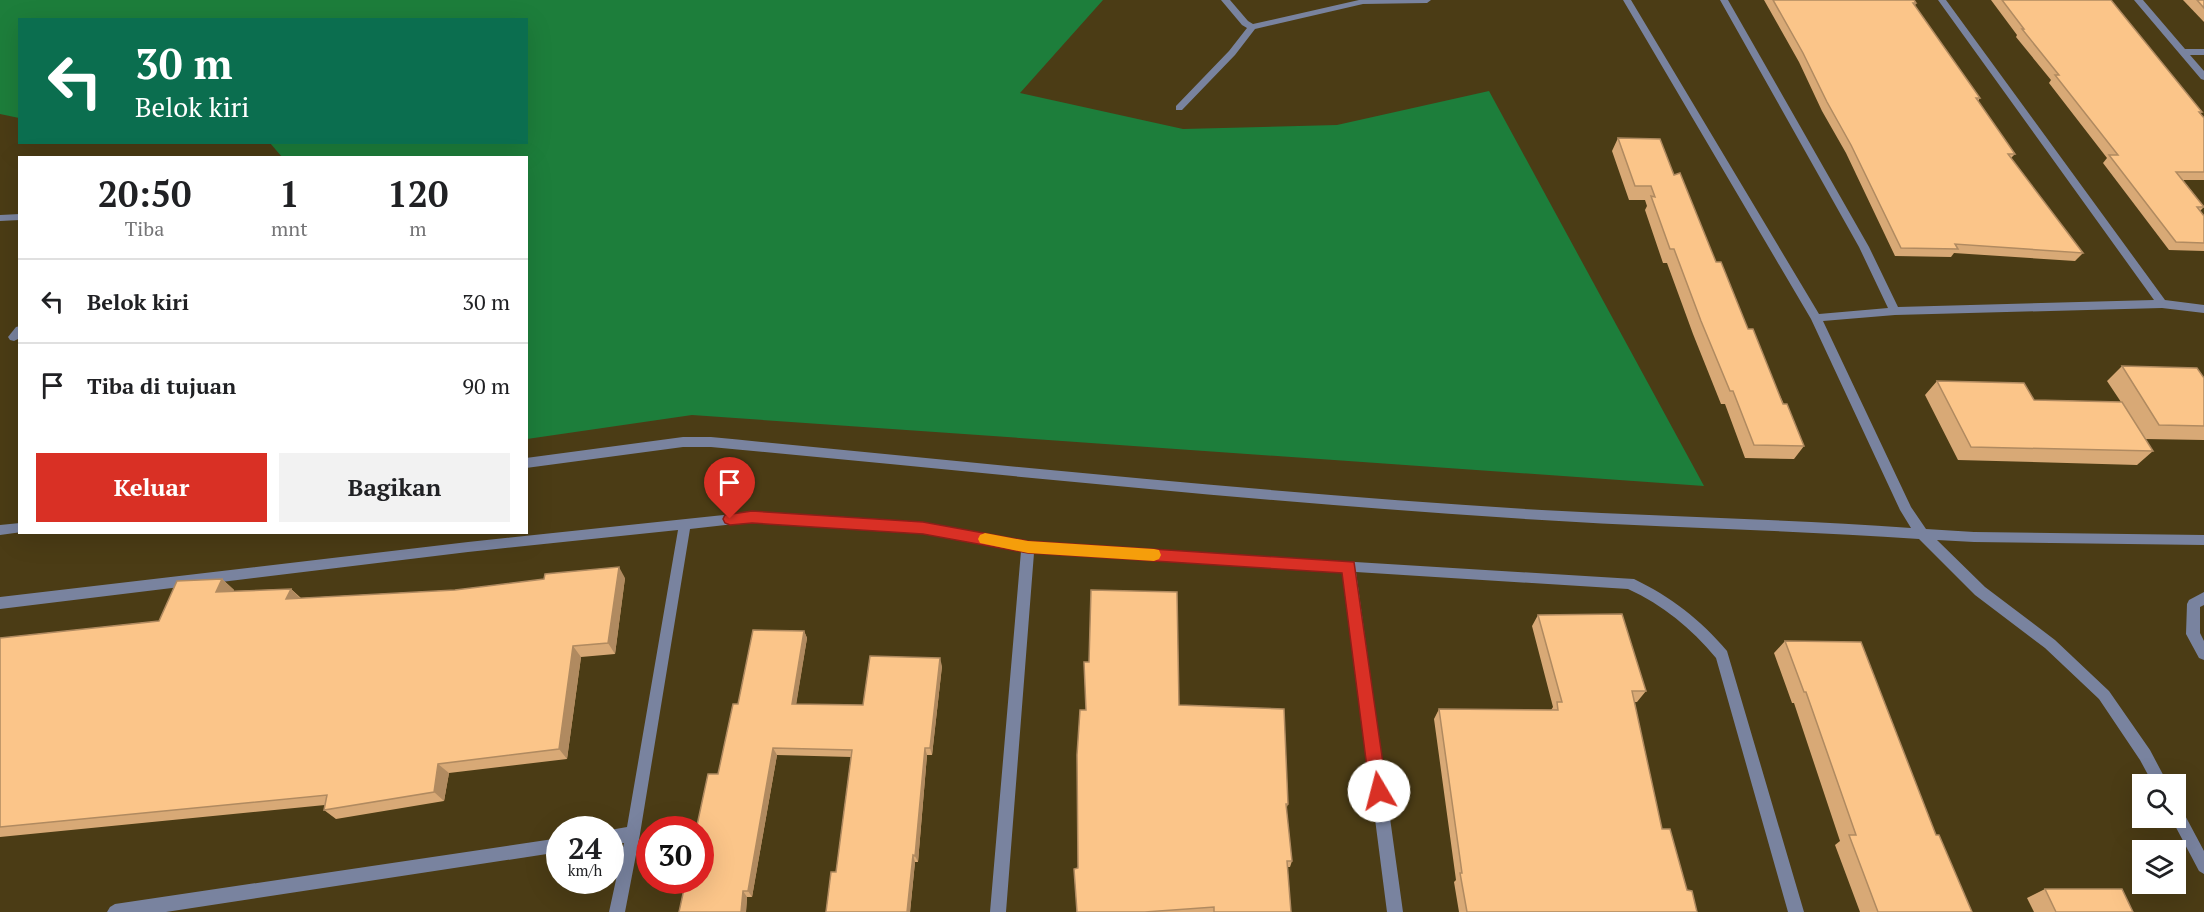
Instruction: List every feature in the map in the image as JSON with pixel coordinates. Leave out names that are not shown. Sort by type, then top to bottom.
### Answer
[{"type":"street","points":[[1225,0],[1245,23],[1252,27]]},
{"type":"street","points":[[1179,108],[1232,53],[1252,27],[1366,1],[1427,0]]},
{"type":"street","points":[[1627,0],[1816,318],[1906,510],[1920,531],[1980,591],[2050,644],[2104,695],[2155,774]]},
{"type":"street","points":[[1724,0],[1864,248],[1895,311]]},
{"type":"street","points":[[1942,0],[2162,304]]},
{"type":"street","points":[[2138,0],[2204,77]]},
{"type":"street","points":[[2183,52],[2204,52]]},
{"type":"street","points":[[0,218],[18,216]]},
{"type":"street","points":[[1816,318],[1895,311],[2162,304],[2204,309]]},
{"type":"street","points":[[528,462],[683,442],[711,442],[1302,498],[1544,515],[1824,527],[1974,537],[2204,540]]},
{"type":"street","points":[[0,603],[752,517],[923,528],[1028,547],[1629,583],[1654,594],[1682,612],[1701,630],[1722,656],[1796,912]]},
{"type":"street","points":[[617,912],[633,834],[685,524]]},
{"type":"street","points":[[0,530],[18,528]]},
{"type":"street","points":[[998,912],[1028,547]]},
{"type":"street","points":[[1349,567],[1395,912]]},
{"type":"street","points":[[2204,598],[2194,604],[2193,634],[2204,654]]},
{"type":"street","points":[[2184,828],[2204,866]]},
{"type":"street","points":[[624,835],[633,834]]},
{"type":"street","points":[[115,912],[546,847]]},
{"type":"green space","points":[[0,0],[1103,0],[1020,93],[1183,129],[1337,125],[1489,91],[1704,486],[692,415],[528,439],[528,156],[281,156],[271,144],[528,144],[528,18],[18,18],[18,118],[0,114]]},
{"type":"building","points":[[1773,0],[1914,0],[1916,3],[1913,3],[1980,98],[1976,98],[2015,154],[2008,154],[2083,253],[1955,244],[1958,249],[1901,248],[1851,145]]},
{"type":"building","points":[[2002,0],[2111,0],[2202,112],[2199,112],[2204,118],[2204,172],[2176,172],[2204,207],[2197,207],[2204,216],[2204,243],[2176,242],[2109,155],[2118,155],[2055,75],[2059,75]]},
{"type":"building","points":[[2197,0],[2204,0],[2204,8]]},
{"type":"building","points":[[1618,138],[1660,139],[1674,175],[1680,173],[1716,262],[1721,262],[1748,329],[1753,329],[1783,404],[1787,404],[1804,446],[1754,445],[1733,391],[1730,391],[1701,321],[1674,249],[1670,249],[1651,196],[1655,197],[1651,186],[1635,186]]},
{"type":"building","points":[[2122,366],[2197,368],[2204,378],[2204,426],[2159,425]]},
{"type":"building","points":[[1937,381],[2024,383],[2034,400],[2122,402],[2153,451],[1971,447]]},
{"type":"building","points":[[619,567],[608,643],[573,646],[559,749],[438,764],[434,792],[324,810],[327,795],[0,827],[0,638],[159,621],[177,581],[222,579],[216,592],[291,589],[286,599],[455,590],[544,579],[545,574]]},
{"type":"building","points":[[1091,590],[1177,592],[1179,705],[1284,709],[1288,804],[1286,804],[1292,861],[1287,861],[1291,912],[1214,912],[1214,907],[1145,912],[1077,912],[1074,869],[1078,868],[1077,755],[1080,710],[1086,710],[1084,662],[1089,662]]},
{"type":"building","points":[[1622,614],[1646,691],[1632,691],[1662,829],[1670,829],[1687,890],[1692,891],[1697,912],[1467,912],[1439,709],[1558,710],[1557,702],[1562,702],[1538,615]]},
{"type":"building","points":[[753,630],[804,631],[792,704],[863,705],[870,656],[940,658],[930,748],[925,748],[915,856],[913,855],[907,912],[826,912],[831,872],[836,872],[852,750],[773,748],[748,891],[743,891],[741,912],[679,912],[683,894],[714,894],[714,816],[699,816],[708,774],[718,774],[733,704],[738,704]]},
{"type":"building","points":[[1785,641],[1861,642],[1936,835],[1939,835],[1972,912],[1878,912],[1849,835],[1856,835],[1806,692],[1804,692]]},
{"type":"building","points":[[2045,889],[2122,889],[2133,912],[2056,912]]},
{"type":"slow traffic","points":[[985,539],[1028,547],[1154,555]]},
{"type":"route","points":[[730,519],[752,517],[819,520],[923,528],[1028,547],[1349,567],[1379,791]]}]
